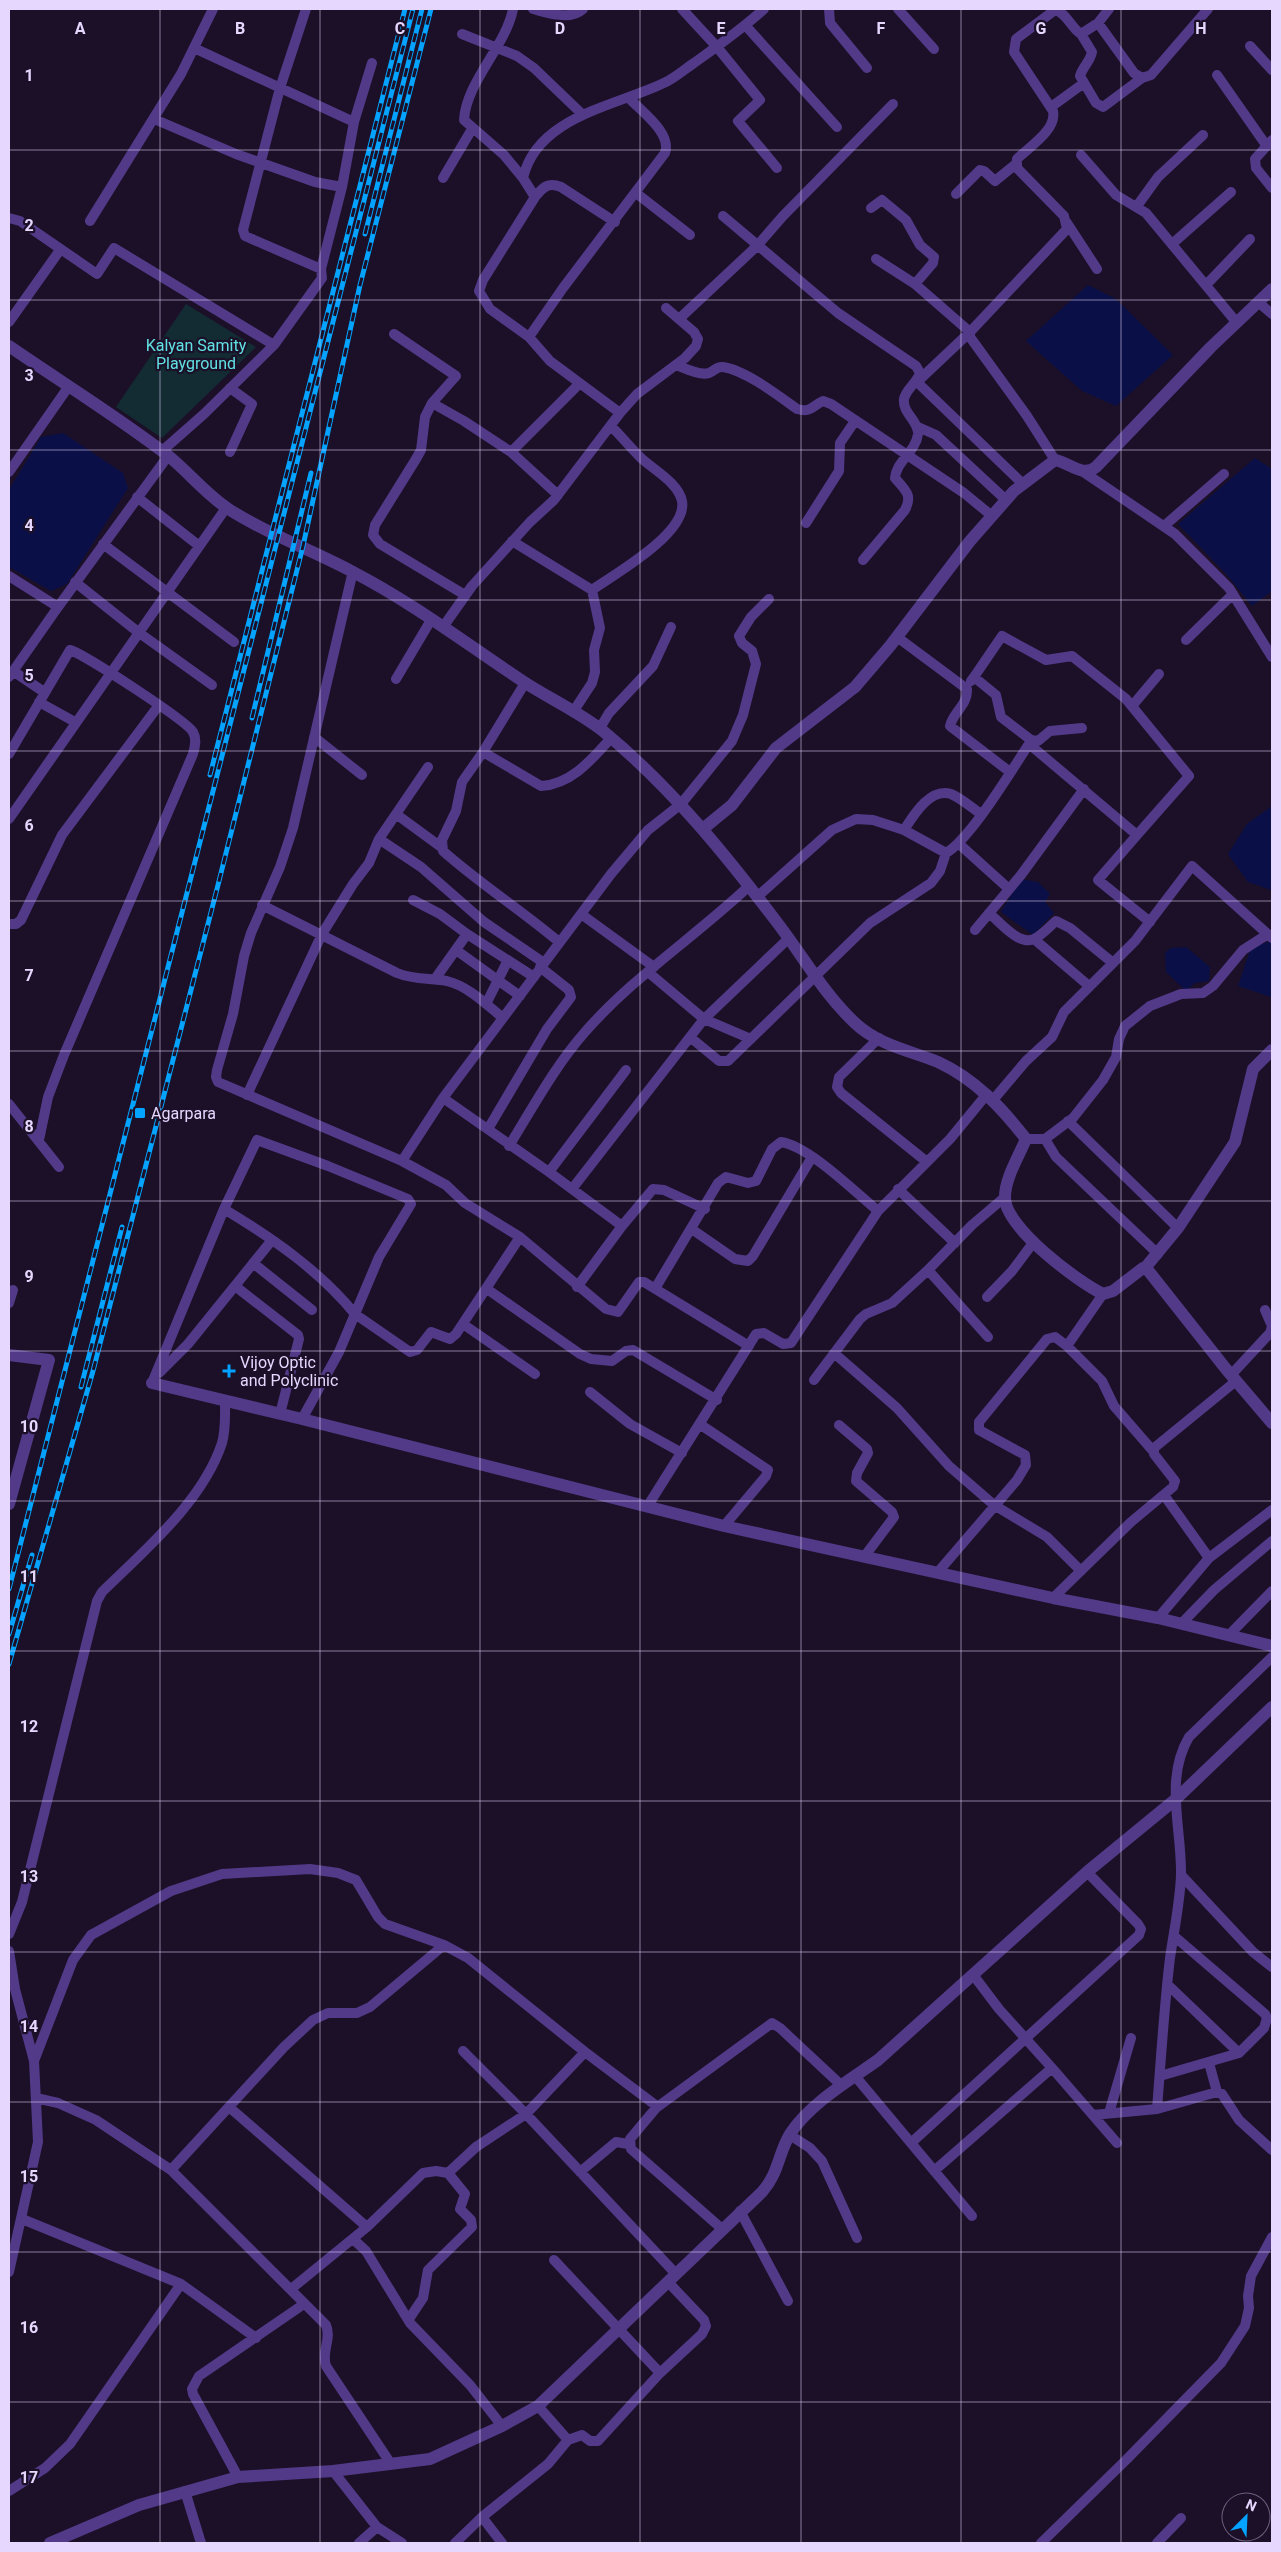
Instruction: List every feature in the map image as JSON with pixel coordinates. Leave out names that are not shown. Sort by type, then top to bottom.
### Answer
[{"type":"street","points":[[90,221],[154,119],[194,48],[213,9]]},
{"type":"street","points":[[513,9],[497,47],[465,108],[464,120],[499,150],[523,178],[535,197]]},
{"type":"street","points":[[533,9],[569,15],[578,13],[582,9]]},
{"type":"street","points":[[682,9],[717,47],[760,100],[738,121],[777,168]]},
{"type":"street","points":[[523,178],[526,165],[546,139],[562,125],[582,114],[668,82],[717,47],[764,9]]},
{"type":"street","points":[[829,9],[830,23],[867,68]]},
{"type":"street","points":[[898,9],[934,49]]},
{"type":"street","points":[[1081,34],[1098,23],[1108,9]]},
{"type":"street","points":[[956,194],[980,170],[984,171],[995,181],[1016,164],[1017,159],[1051,126],[1055,117],[1051,107],[1014,52],[1016,39],[1056,10],[1062,13],[1075,30],[1081,34],[1092,52],[1090,60],[1083,67],[1080,76],[1096,103],[1103,107],[1111,103],[1142,78],[1151,74],[1208,9]]},
{"type":"street","points":[[302,10],[280,88],[262,163],[244,222],[245,236],[321,269]]},
{"type":"street","points":[[1098,23],[1134,73],[1142,78]]},
{"type":"street","points":[[745,25],[837,127]]},
{"type":"street","points":[[462,34],[517,56],[534,68],[582,114]]},
{"type":"street","points":[[1250,46],[1272,70]]},
{"type":"street","points":[[194,48],[354,122]]},
{"type":"street","points":[[14,670],[137,497],[165,454],[274,345],[322,278],[321,269],[342,187],[354,122],[372,63]]},
{"type":"street","points":[[1217,75],[1269,142],[1255,159],[1256,168],[1272,188]]},
{"type":"street","points":[[1051,107],[1084,83]]},
{"type":"street","points":[[529,336],[563,288],[615,222],[665,153],[668,146],[666,137],[629,98]]},
{"type":"street","points":[[679,319],[757,246],[783,216],[893,104]]},
{"type":"street","points":[[154,119],[262,163],[315,182],[342,187]]},
{"type":"street","points":[[443,178],[472,128]]},
{"type":"street","points":[[1137,206],[1158,177],[1203,135]]},
{"type":"street","points":[[1081,155],[1116,195],[1146,213],[1237,323]]},
{"type":"street","points":[[1016,164],[1064,216],[1097,269]]},
{"type":"street","points":[[615,222],[561,186],[545,186],[535,197],[479,291],[490,309],[529,336],[550,361],[620,413]]},
{"type":"street","points":[[1172,244],[1231,192]]},
{"type":"street","points":[[636,193],[690,236]]},
{"type":"street","points":[[871,208],[882,200],[900,214],[906,220],[920,245],[934,257],[933,263],[915,284]]},
{"type":"street","points":[[723,216],[838,312],[916,366],[920,373],[917,382]]},
{"type":"street","points":[[9,218],[20,221],[97,274],[114,248],[274,345]]},
{"type":"street","points":[[863,560],[905,510],[910,501],[909,494],[895,478],[896,469],[907,456],[918,436],[918,427],[903,402],[906,393],[970,332],[1064,236],[1067,230],[1067,223]]},
{"type":"street","points":[[1206,285],[1250,239]]},
{"type":"street","points":[[9,322],[60,250]]},
{"type":"street","points":[[876,259],[915,284],[970,332],[970,337],[1027,416],[1055,460]]},
{"type":"street","points":[[1082,471],[1090,471],[1096,467],[1237,323],[1272,290]]},
{"type":"street","points":[[1258,302],[1272,314]]},
{"type":"street","points":[[443,627],[465,595],[512,542],[558,495],[620,413],[638,394],[676,365],[696,346],[698,339],[694,332],[666,308]]},
{"type":"street","points":[[394,334],[456,376],[432,403],[425,417],[419,455],[375,525],[373,535],[380,544],[465,595]]},
{"type":"street","points":[[9,346],[165,454],[226,508],[271,534],[303,546],[353,571],[443,627],[525,683],[600,728],[645,768],[704,828],[789,938],[816,977],[858,1026],[901,1050],[940,1063],[990,1097],[1026,1139]]},
{"type":"street","points":[[676,365],[701,373],[709,373],[716,368],[724,367],[763,386],[797,409],[810,411],[824,401],[964,493],[992,516]]},
{"type":"street","points":[[917,382],[1022,484]]},
{"type":"street","points":[[511,452],[579,384]]},
{"type":"street","points":[[9,472],[69,386]]},
{"type":"street","points":[[230,388],[252,404],[230,452]]},
{"type":"street","points":[[432,403],[464,421],[511,452],[558,495]]},
{"type":"street","points":[[806,523],[839,471],[840,443],[855,421]]},
{"type":"street","points":[[592,590],[663,540],[681,510],[682,500],[668,478],[642,458],[611,426]]},
{"type":"street","points":[[918,427],[936,435],[1006,500]]},
{"type":"street","points":[[704,828],[732,805],[776,748],[855,687],[896,637],[919,605],[1006,500],[1022,484],[1055,460],[1082,471],[1175,534],[1233,594],[1272,657]]},
{"type":"street","points":[[1164,526],[1224,474]]},
{"type":"street","points":[[137,497],[198,545]]},
{"type":"street","points":[[9,819],[138,632],[168,592],[198,545],[226,508]]},
{"type":"street","points":[[512,542],[592,590],[600,628],[594,650],[595,672],[592,683],[573,712]]},
{"type":"street","points":[[102,544],[234,642]]},
{"type":"street","points":[[353,571],[294,828],[280,867],[262,905],[244,956],[233,1014],[216,1077],[222,1085],[402,1161],[446,1185],[466,1202],[520,1237],[577,1287],[612,1312],[618,1312],[622,1308],[639,1282],[656,1288],[748,1346]]},
{"type":"street","points":[[9,576],[58,607]]},
{"type":"street","points":[[76,582],[138,632],[212,685]]},
{"type":"street","points":[[1186,640],[1233,594]]},
{"type":"street","points":[[402,1161],[443,1098],[581,914],[648,830],[681,804],[732,741],[743,715],[756,664],[756,657],[742,643],[739,636],[751,617],[769,599]]},
{"type":"street","points":[[396,679],[431,620]]},
{"type":"street","points":[[600,728],[609,713],[653,666],[671,627]]},
{"type":"street","points":[[1010,772],[950,726],[967,696],[966,688],[1002,636],[1046,660],[1072,656],[1132,706],[1189,776],[1098,880],[1150,922]]},
{"type":"street","points":[[896,637],[966,688]]},
{"type":"street","points":[[9,754],[70,650],[176,716],[194,732],[196,743],[194,754],[64,1055],[48,1097],[39,1140]]},
{"type":"street","points":[[9,656],[14,670],[44,692]]},
{"type":"street","points":[[1132,706],[1159,674]]},
{"type":"street","points":[[974,677],[996,695],[1001,717],[1031,740],[1038,741],[1050,731],[1082,728]]},
{"type":"street","points":[[441,847],[442,840],[456,811],[462,782],[483,752],[525,683]]},
{"type":"street","points":[[39,702],[75,722]]},
{"type":"street","points":[[9,924],[16,924],[21,920],[62,835],[159,705]]},
{"type":"street","points":[[314,737],[362,774]]},
{"type":"street","points":[[483,752],[541,786],[550,786],[580,770],[611,738]]},
{"type":"street","points":[[690,1037],[724,1063],[816,977],[870,922],[930,883],[940,871],[946,853],[958,843],[981,814],[1029,744],[1137,834]]},
{"type":"street","points":[[247,1095],[322,934],[353,884],[369,863],[379,839],[428,767]]},
{"type":"street","points":[[975,930],[1009,890],[1084,789]]},
{"type":"street","points":[[904,830],[926,801],[938,794],[950,794],[981,814]]},
{"type":"street","points":[[396,814],[441,847],[456,863],[531,918],[559,942]]},
{"type":"street","points":[[757,897],[832,830],[856,819],[873,820],[904,830],[946,853]]},
{"type":"street","points":[[379,839],[421,867],[484,922],[542,965],[569,990],[571,997],[547,1029],[488,1129]]},
{"type":"street","points":[[958,843],[1009,890]]},
{"type":"street","points":[[647,1507],[716,1400],[748,1346],[760,1333],[769,1334],[783,1344],[791,1343],[878,1211],[1052,1037],[1064,1012],[1136,941],[1192,866],[1270,936],[1243,950],[1213,986],[1203,993],[1181,994],[1150,1006],[1125,1026],[1119,1039],[1116,1057],[1103,1080],[1068,1121],[1045,1138],[1026,1139]]},
{"type":"street","points":[[509,1146],[571,1049],[585,1032],[651,969],[749,886]]},
{"type":"street","points":[[413,900],[440,914],[467,934],[534,977]]},
{"type":"street","points":[[262,905],[397,973],[417,979],[435,979],[457,984],[503,1018]]},
{"type":"street","points":[[989,913],[1025,941],[1034,939],[1056,921],[1070,928],[1113,963]]},
{"type":"street","points":[[581,914],[651,969],[704,1019],[751,1039]]},
{"type":"street","points":[[435,979],[467,934]]},
{"type":"street","points":[[572,1190],[704,1019],[789,938]]},
{"type":"street","points":[[1034,939],[1089,986]]},
{"type":"street","points":[[456,950],[520,996]]},
{"type":"street","points":[[486,1004],[508,960]]},
{"type":"street","points":[[879,1038],[838,1078],[837,1087],[841,1093],[927,1162]]},
{"type":"street","points":[[1067,1346],[1103,1294],[1113,1291],[1145,1268],[1178,1228],[1235,1142],[1253,1069],[1272,1050]]},
{"type":"street","points":[[549,1172],[626,1070]]},
{"type":"street","points":[[443,1098],[622,1226]]},
{"type":"street","points":[[9,1104],[59,1167]]},
{"type":"street","points":[[1068,1121],[1178,1228]]},
{"type":"street","points":[[1045,1138],[1056,1157],[1158,1254]]},
{"type":"street","points":[[814,1380],[860,1319],[866,1314],[892,1303],[1005,1197],[1011,1175],[1026,1139]]},
{"type":"street","points":[[155,1379],[172,1332],[224,1209],[257,1140],[408,1199],[411,1207],[379,1257],[339,1352],[302,1418]]},
{"type":"street","points":[[656,1288],[693,1230],[718,1183],[726,1177],[748,1183],[756,1181],[776,1144],[787,1143],[812,1157],[878,1211]]},
{"type":"street","points":[[693,1230],[735,1259],[748,1261],[753,1256],[812,1157]]},
{"type":"street","points":[[577,1287],[622,1226],[653,1189],[664,1190],[705,1209]]},
{"type":"street","points":[[898,1189],[955,1243]]},
{"type":"street","points":[[1005,1197],[1009,1210],[1033,1243],[1089,1287],[1103,1294]]},
{"type":"street","points":[[224,1209],[272,1240],[322,1278],[355,1314],[410,1352],[417,1350],[431,1332],[450,1339],[456,1334],[488,1289],[520,1237]]},
{"type":"street","points":[[155,1379],[188,1344],[272,1240]]},
{"type":"street","points":[[987,1297],[1012,1271],[1033,1243]]},
{"type":"street","points":[[253,1263],[312,1310]]},
{"type":"street","points":[[1145,1268],[1233,1378],[1272,1423]]},
{"type":"street","points":[[928,1270],[988,1337]]},
{"type":"street","points":[[235,1286],[298,1335],[299,1339],[280,1414]]},
{"type":"street","points":[[488,1289],[586,1357],[612,1361],[626,1351],[633,1350],[716,1400]]},
{"type":"street","points":[[9,1303],[13,1290]]},
{"type":"street","points":[[1153,1451],[1159,1443],[1233,1378],[1270,1333],[1272,1326],[1265,1310]]},
{"type":"street","points":[[463,1324],[535,1374]]},
{"type":"street","points":[[938,1572],[1017,1480],[1027,1460],[1018,1450],[979,1430],[978,1422],[1047,1339],[1055,1338],[1067,1346],[1102,1381],[1114,1406],[1175,1480],[1172,1487],[1164,1495],[1131,1522],[1052,1598]]},
{"type":"street","points":[[834,1353],[889,1400],[949,1466],[994,1505],[1043,1534],[1081,1571]]},
{"type":"street","points":[[9,1355],[49,1360],[9,1504]]},
{"type":"street","points":[[155,1379],[225,1401],[302,1418],[724,1526],[1052,1598],[1158,1618],[1272,1646]]},
{"type":"street","points":[[590,1392],[630,1424],[682,1453]]},
{"type":"street","points":[[9,1934],[22,1902],[97,1601],[102,1592],[172,1523],[198,1488],[222,1444],[225,1429],[225,1401]]},
{"type":"street","points":[[700,1425],[768,1470],[766,1476],[724,1526]]},
{"type":"street","points":[[839,1426],[867,1449],[868,1453],[857,1473],[856,1481],[892,1512],[894,1517],[864,1557]]},
{"type":"street","points":[[1164,1495],[1210,1558]]},
{"type":"street","points":[[1158,1618],[1210,1558],[1272,1510]]},
{"type":"street","points":[[1181,1624],[1214,1590],[1272,1541]]},
{"type":"street","points":[[1229,1635],[1272,1591]]},
{"type":"street","points":[[1157,2109],[1161,2042],[1181,1875],[1176,1799],[1178,1764],[1183,1747],[1189,1737],[1272,1657]]},
{"type":"street","points":[[50,2543],[139,2505],[238,2477],[333,2470],[430,2459],[445,2454],[538,2406],[771,2182],[790,2135],[805,2117],[841,2085],[878,2060],[974,1976],[1087,1872],[1176,1799],[1272,1706]]},
{"type":"street","points":[[34,2061],[73,1960],[91,1935],[171,1891],[222,1874],[310,1869],[346,1876],[356,1880],[378,1917],[385,1924],[444,1945],[468,1958],[585,2052],[654,2104],[656,2108]]},
{"type":"street","points":[[911,2143],[1139,1935],[1141,1929],[1138,1924],[1087,1872]]},
{"type":"street","points":[[1181,1875],[1253,1952],[1272,1968]]},
{"type":"street","points":[[1160,2076],[1240,2053],[1264,2028],[1267,2018],[1265,2014],[1174,1936]]},
{"type":"street","points":[[171,2170],[284,2047],[313,2020],[334,2012],[357,2013],[370,2008],[444,1945]]},
{"type":"street","points":[[9,1951],[15,1989],[34,2061],[38,2142],[9,2272]]},
{"type":"street","points":[[974,1976],[999,2009],[1117,2143]]},
{"type":"street","points":[[1168,1984],[1240,2053]]},
{"type":"street","points":[[628,2144],[656,2108],[772,2024],[780,2028],[841,2085]]},
{"type":"street","points":[[1109,2113],[1131,2038]]},
{"type":"street","points":[[455,2543],[482,2517],[548,2464],[568,2440],[582,2435],[590,2441],[598,2441],[660,2373],[702,2334],[706,2326],[704,2320],[672,2278],[580,2172],[526,2114],[463,2052]]},
{"type":"street","points":[[448,2173],[476,2147],[526,2114],[585,2052]]},
{"type":"street","points":[[1209,2063],[1217,2092]]},
{"type":"street","points":[[934,2171],[1052,2068]]},
{"type":"street","points":[[856,2076],[972,2216]]},
{"type":"street","points":[[1093,2115],[1157,2109],[1217,2092],[1222,2094],[1244,2125],[1272,2150]]},
{"type":"street","points":[[36,2098],[58,2103],[96,2120],[171,2170],[229,2230],[291,2289],[328,2330],[324,2358],[334,2380],[391,2464]]},
{"type":"street","points":[[229,2107],[367,2228]]},
{"type":"street","points":[[790,2135],[810,2148],[822,2161],[857,2238]]},
{"type":"street","points":[[580,2172],[616,2142],[628,2144],[637,2156],[721,2228]]},
{"type":"street","points":[[291,2289],[367,2228],[422,2173],[436,2171],[448,2173],[466,2194],[460,2208],[471,2220],[472,2227],[428,2270],[423,2298],[410,2316],[410,2323]]},
{"type":"street","points":[[740,2211],[788,2301]]},
{"type":"street","points":[[22,2219],[181,2284],[256,2338]]},
{"type":"street","points":[[1041,2543],[1221,2363],[1245,2326],[1249,2308],[1248,2286],[1251,2276],[1272,2237]]},
{"type":"street","points":[[353,2239],[366,2251],[410,2323],[470,2386],[502,2426]]},
{"type":"street","points":[[554,2260],[660,2373]]},
{"type":"street","points":[[9,2491],[45,2468],[70,2444],[181,2284]]},
{"type":"street","points":[[238,2477],[204,2418],[192,2389],[199,2376],[304,2304]]},
{"type":"street","points":[[538,2406],[568,2440]]},
{"type":"street","points":[[333,2470],[377,2526],[402,2543]]},
{"type":"street","points":[[185,2491],[201,2543]]},
{"type":"street","points":[[482,2517],[502,2543]]},
{"type":"street","points":[[1157,2543],[1181,2518]]},
{"type":"street","points":[[359,2543],[377,2526]]},
{"type":"green space","name":"Kalyan Samity Playground","points":[[186,304],[256,347],[162,438],[116,407]]},
{"type":"shaded area","points":[[1088,285],[1116,299],[1173,355],[1116,406],[1082,391],[1026,341]]},
{"type":"shaded area","points":[[63,433],[123,473],[128,488],[67,584],[51,591],[9,567],[9,490],[41,437]]},
{"type":"shaded area","points":[[1255,458],[1272,469],[1272,591],[1252,606],[1227,575],[1178,524]]},
{"type":"shaded area","points":[[1272,806],[1271,890],[1248,882],[1228,854],[1247,824]]},
{"type":"shaded area","points":[[1021,879],[1038,882],[1050,894],[1045,902],[1054,913],[1033,935],[1001,912]]},
{"type":"shaded area","points":[[1272,941],[1272,996],[1238,986],[1251,947]]},
{"type":"shaded area","points":[[1186,947],[1210,967],[1209,981],[1195,983],[1186,991],[1166,972],[1165,953],[1171,948]]},
{"type":"railway","points":[[210,775],[405,9]]},
{"type":"railway","points":[[9,1589],[413,9]]},
{"type":"railway","points":[[365,234],[422,9]]},
{"type":"railway","points":[[9,1664],[93,1371],[218,885],[303,546],[360,285],[431,9]]},
{"type":"railway","points":[[252,718],[311,473]]},
{"type":"railway","points":[[81,1387],[122,1227]]},
{"type":"railway","points":[[9,1634],[32,1555]]},
{"type":"place","name":"Agarpara","points":[[140,1113]]},
{"type":"place","name":"Vijoy Optic and Polyclinic","points":[[229,1371]]}]
